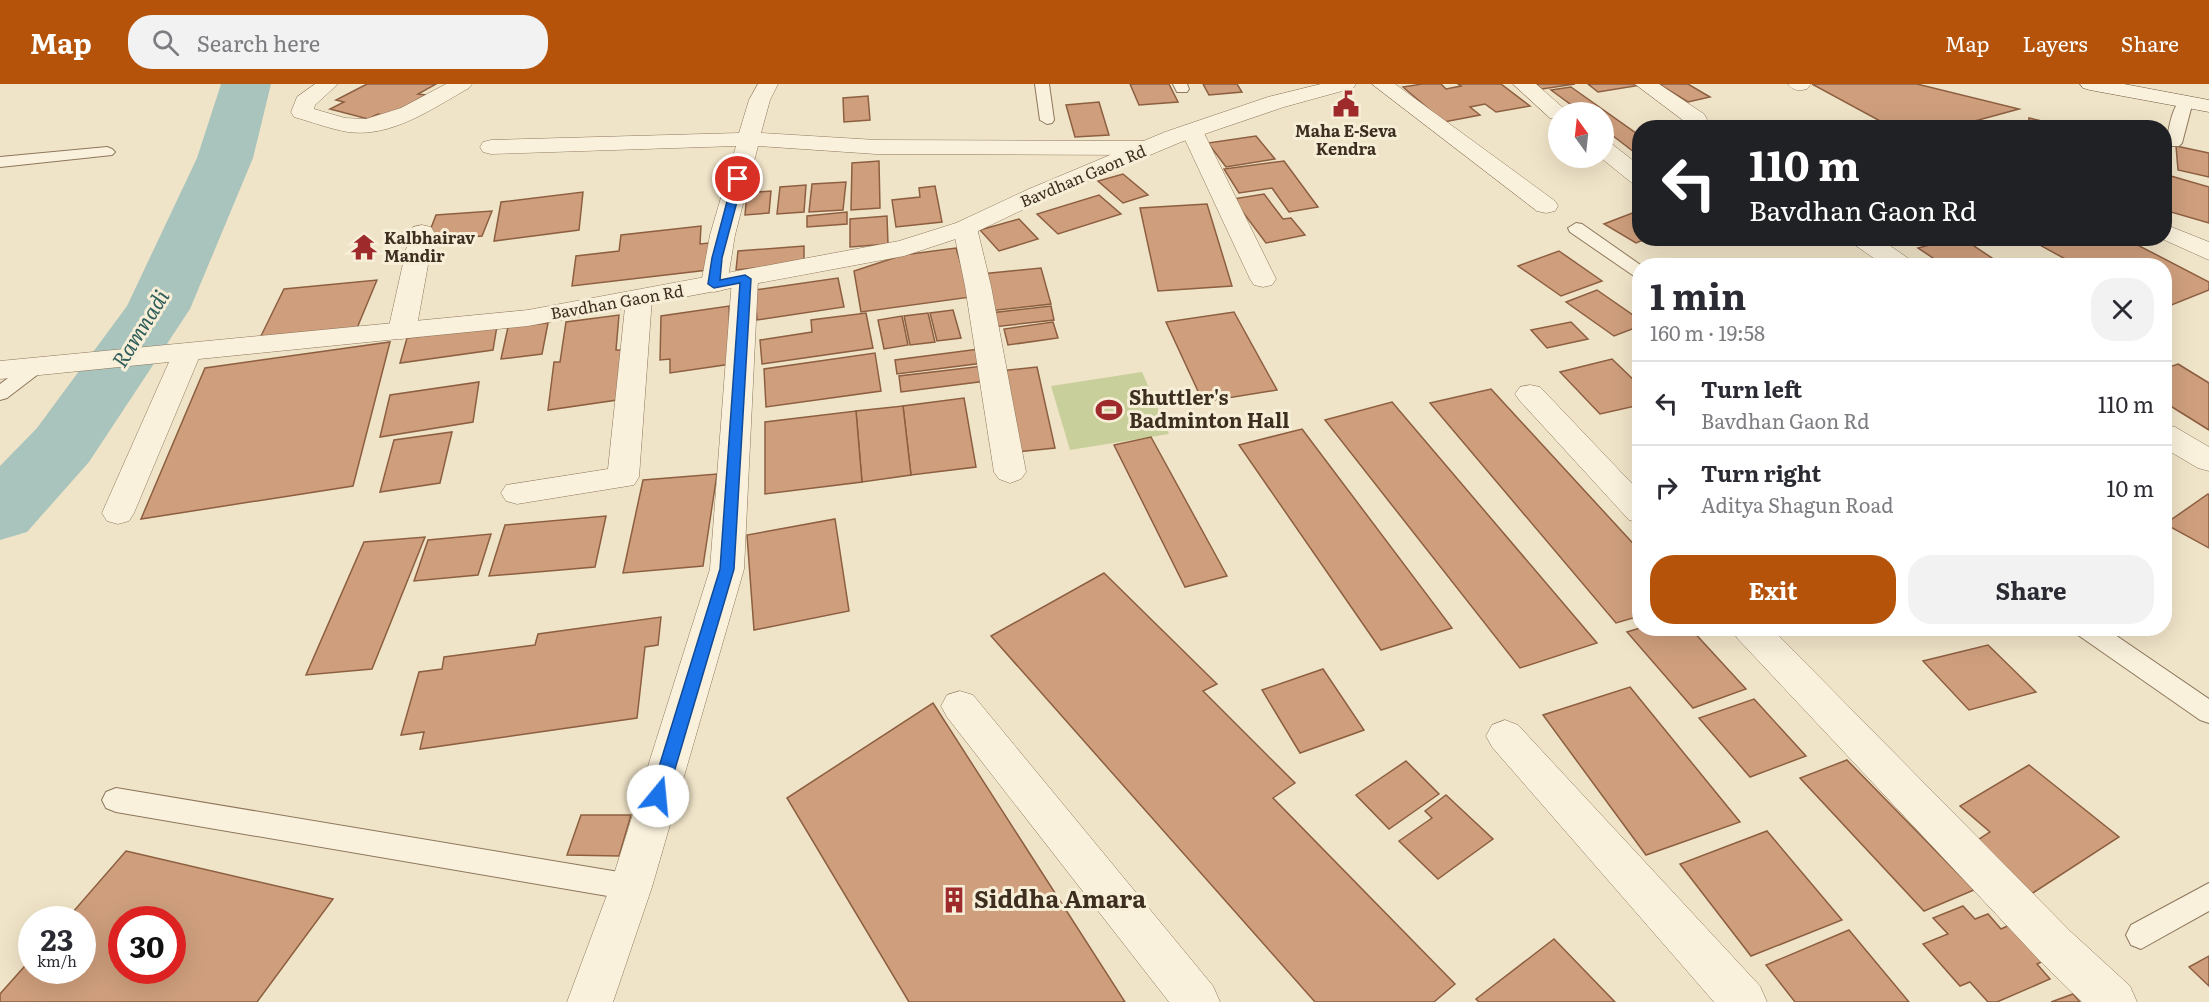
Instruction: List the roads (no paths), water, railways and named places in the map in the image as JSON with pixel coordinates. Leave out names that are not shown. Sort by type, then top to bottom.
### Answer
[{"type":"street","points":[[328,84],[305,102],[302,112],[349,126],[368,127],[391,121],[462,84]]},
{"type":"street","points":[[714,284],[717,258],[761,94],[768,84]]},
{"type":"street","name":"Bavdhan Gaon Rd","points":[[0,370],[175,355],[528,318],[904,248],[965,228],[1192,131],[1276,102],[1346,84]]},
{"type":"street","points":[[1382,84],[1546,206]]},
{"type":"street","points":[[1523,84],[1548,105]]},
{"type":"street","points":[[1645,84],[1696,119]]},
{"type":"street","points":[[2090,84],[2209,106]]},
{"type":"street","points":[[1192,131],[1263,279]]},
{"type":"street","points":[[491,147],[749,139],[876,147],[1148,148]]},
{"type":"street","points":[[1614,157],[1632,172]]},
{"type":"street","points":[[965,228],[978,286],[1010,472]]},
{"type":"street","points":[[402,331],[422,232]]},
{"type":"street","points":[[2172,235],[2209,252]]},
{"type":"street","points":[[1873,246],[1891,258]]},
{"type":"street","points":[[590,1002],[631,887],[727,569],[745,279]]},
{"type":"street","points":[[516,493],[623,477],[639,298]]},
{"type":"street","points":[[118,513],[175,355]]},
{"type":"street","points":[[1530,394],[1632,503]]},
{"type":"street","points":[[2172,439],[2209,461]]},
{"type":"street","points":[[1757,636],[2055,946],[2114,1002]]},
{"type":"street","points":[[960,706],[1197,1002]]},
{"type":"street","points":[[1505,736],[1744,1002]]},
{"type":"lane","points":[[1042,84],[1047,120]]},
{"type":"lane","points":[[2174,143],[2186,101]]},
{"type":"lane","points":[[0,162],[107,152]]},
{"type":"lane","points":[[1576,228],[1632,266]]},
{"type":"lane","points":[[0,394],[46,366]]},
{"type":"lane","points":[[2098,636],[2209,713]]},
{"type":"lane","points":[[116,801],[631,887]]},
{"type":"lane","points":[[2141,935],[2209,896]]},
{"type":"waterway","name":"Ramnadi","points":[[0,513],[63,445],[158,309],[225,158],[246,84]]},
{"type":"place","name":"Maha E-Seva Kendra","points":[[1346,104]]},
{"type":"place","name":"Kalbhairav Mandir","points":[[364,247]]},
{"type":"place","name":"Shuttler's Badminton Hall","points":[[1109,410]]},
{"type":"place","name":"Siddha Amara","points":[[954,900]]}]
